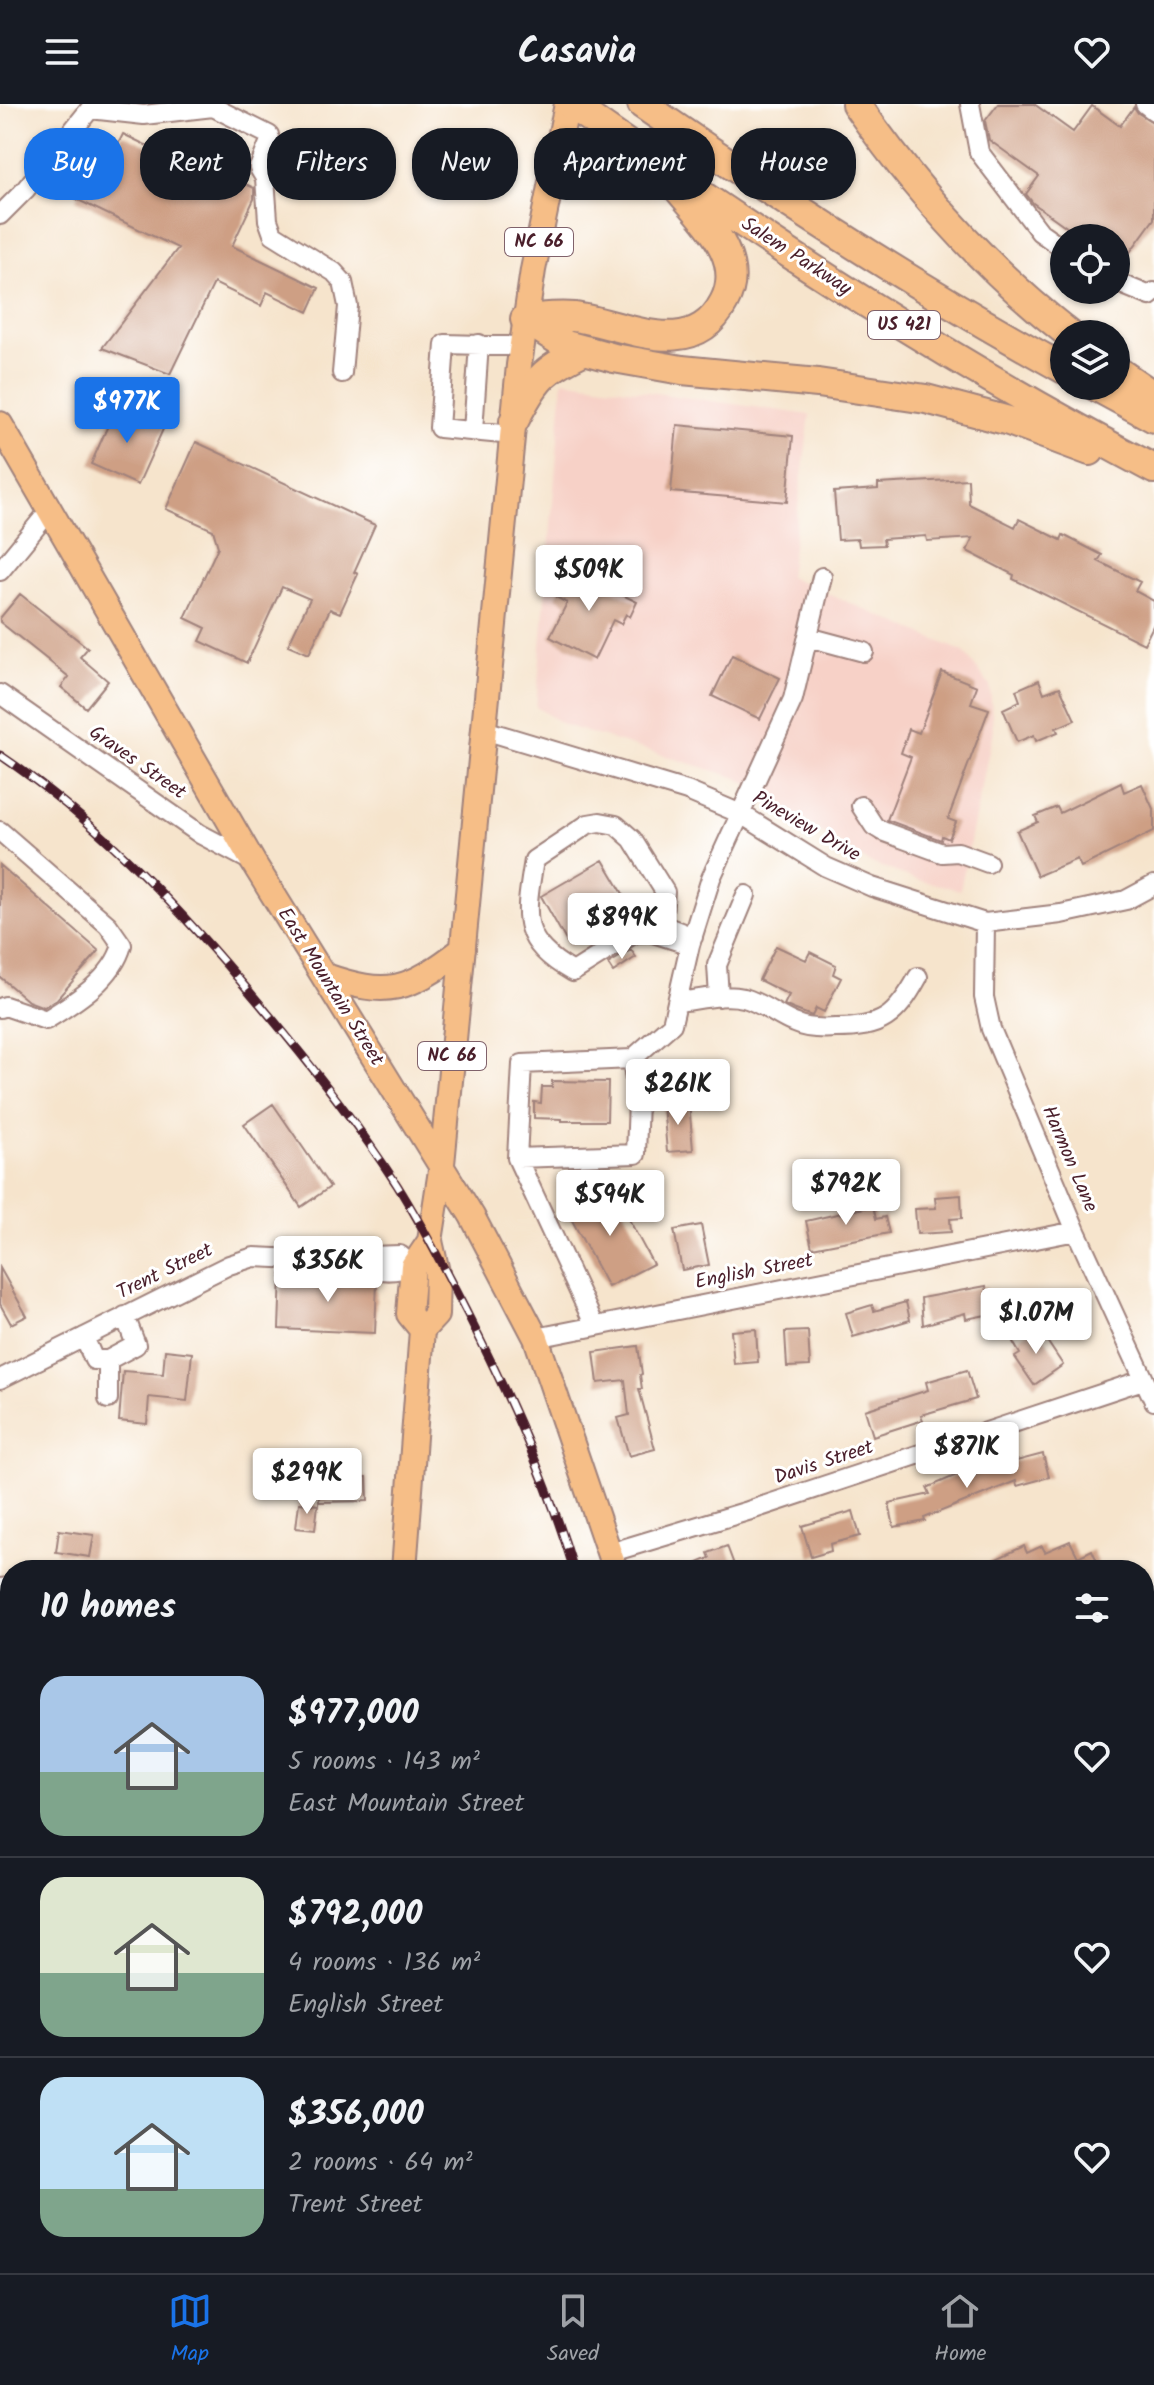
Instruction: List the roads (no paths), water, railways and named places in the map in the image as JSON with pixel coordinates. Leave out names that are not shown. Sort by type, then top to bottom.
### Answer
[{"type":"highway","name":"Salem Parkway","points":[[569,104],[604,128]]},
{"type":"highway","name":"Salem Parkway","points":[[642,104],[840,236],[1050,361]]},
{"type":"highway","points":[[856,104],[945,216],[1019,291],[1053,320]]},
{"type":"highway","points":[[523,332],[574,317],[627,332],[664,336],[692,332],[712,319],[730,288],[731,265],[714,233],[687,200]]},
{"type":"highway","name":"Salem Parkway","points":[[711,200],[929,341],[1154,472]]},
{"type":"highway","points":[[523,332],[647,365],[818,383],[926,399],[1009,421],[1154,472]]},
{"type":"highway","points":[[514,428],[530,390],[542,375],[556,363],[585,350]]},
{"type":"highway","points":[[1130,380],[1154,396]]},
{"type":"highway","points":[[1121,400],[1154,418]]},
{"type":"main road","name":"NC 66","points":[[405,1560],[422,1330],[436,1315],[437,1272],[430,1241],[442,1164],[523,332],[569,104]]},
{"type":"main road","name":"East Mountain Street","points":[[0,424],[253,862],[442,1164],[536,1338],[612,1560]]},
{"type":"main road","points":[[323,975],[353,985],[394,988],[429,975],[463,949]]},
{"type":"main road","name":"NC 66","points":[[422,1330],[409,1314],[413,1266],[430,1241]]},
{"type":"street","points":[[970,104],[979,152],[1040,232],[1050,239]]},
{"type":"street","points":[[1145,104],[1154,111]]},
{"type":"street","points":[[0,215],[25,190],[90,109],[144,115],[213,107],[269,135],[270,141],[259,168],[265,178],[268,220],[273,234],[334,272],[343,282],[348,306],[342,373]]},
{"type":"street","points":[[1130,288],[1150,296],[1154,292]]},
{"type":"street","points":[[514,428],[473,431],[439,428],[445,344],[479,344],[523,332]]},
{"type":"street","points":[[473,431],[479,344]]},
{"type":"street","points":[[0,571],[50,510]]},
{"type":"street","points":[[595,1326],[517,1158],[522,1064],[632,1059],[672,1024],[691,941],[711,878],[793,699],[822,577]]},
{"type":"street","points":[[808,637],[864,652]]},
{"type":"street","name":"Graves Street","points":[[0,694],[200,834],[253,862]]},
{"type":"street","name":"Pineview Drive","points":[[484,730],[687,791],[741,814],[826,867],[872,887],[985,923],[1061,914],[1113,903],[1126,900],[1154,885]]},
{"type":"street","points":[[861,806],[874,826],[882,831],[942,853],[958,852],[988,863]]},
{"type":"street","points":[[600,822],[616,825],[632,839],[665,892],[662,925],[691,941],[650,932],[635,933],[573,972],[551,959],[532,939],[527,909],[534,860],[588,824],[600,822]]},
{"type":"street","points":[[0,831],[108,925],[122,945],[118,962],[79,999],[46,1020],[5,1006],[0,1008]]},
{"type":"street","points":[[719,997],[717,965],[746,895]]},
{"type":"street","name":"Harmon Lane","points":[[985,923],[984,997],[991,1029],[1076,1231],[1154,1401]]},
{"type":"street","points":[[677,1002],[719,997],[746,998],[794,1023],[809,1027],[870,1027],[893,1013],[906,1000],[918,977]]},
{"type":"street","points":[[517,1158],[636,1154],[638,1101],[632,1059]]},
{"type":"street","name":"English Street","points":[[536,1338],[1076,1231]]},
{"type":"street","name":"Trent Street","points":[[0,1379],[229,1265],[254,1257],[362,1262],[371,1256],[400,1255],[413,1266]]},
{"type":"street","points":[[84,1337],[94,1360],[108,1360],[136,1345],[125,1316]]},
{"type":"street","points":[[108,1360],[108,1399]]},
{"type":"street","name":"Davis Street","points":[[615,1560],[748,1511],[1143,1380]]},
{"type":"railway","points":[[0,755],[67,805],[158,890],[263,1007],[361,1132],[416,1216],[483,1344],[539,1471],[571,1560]]}]
